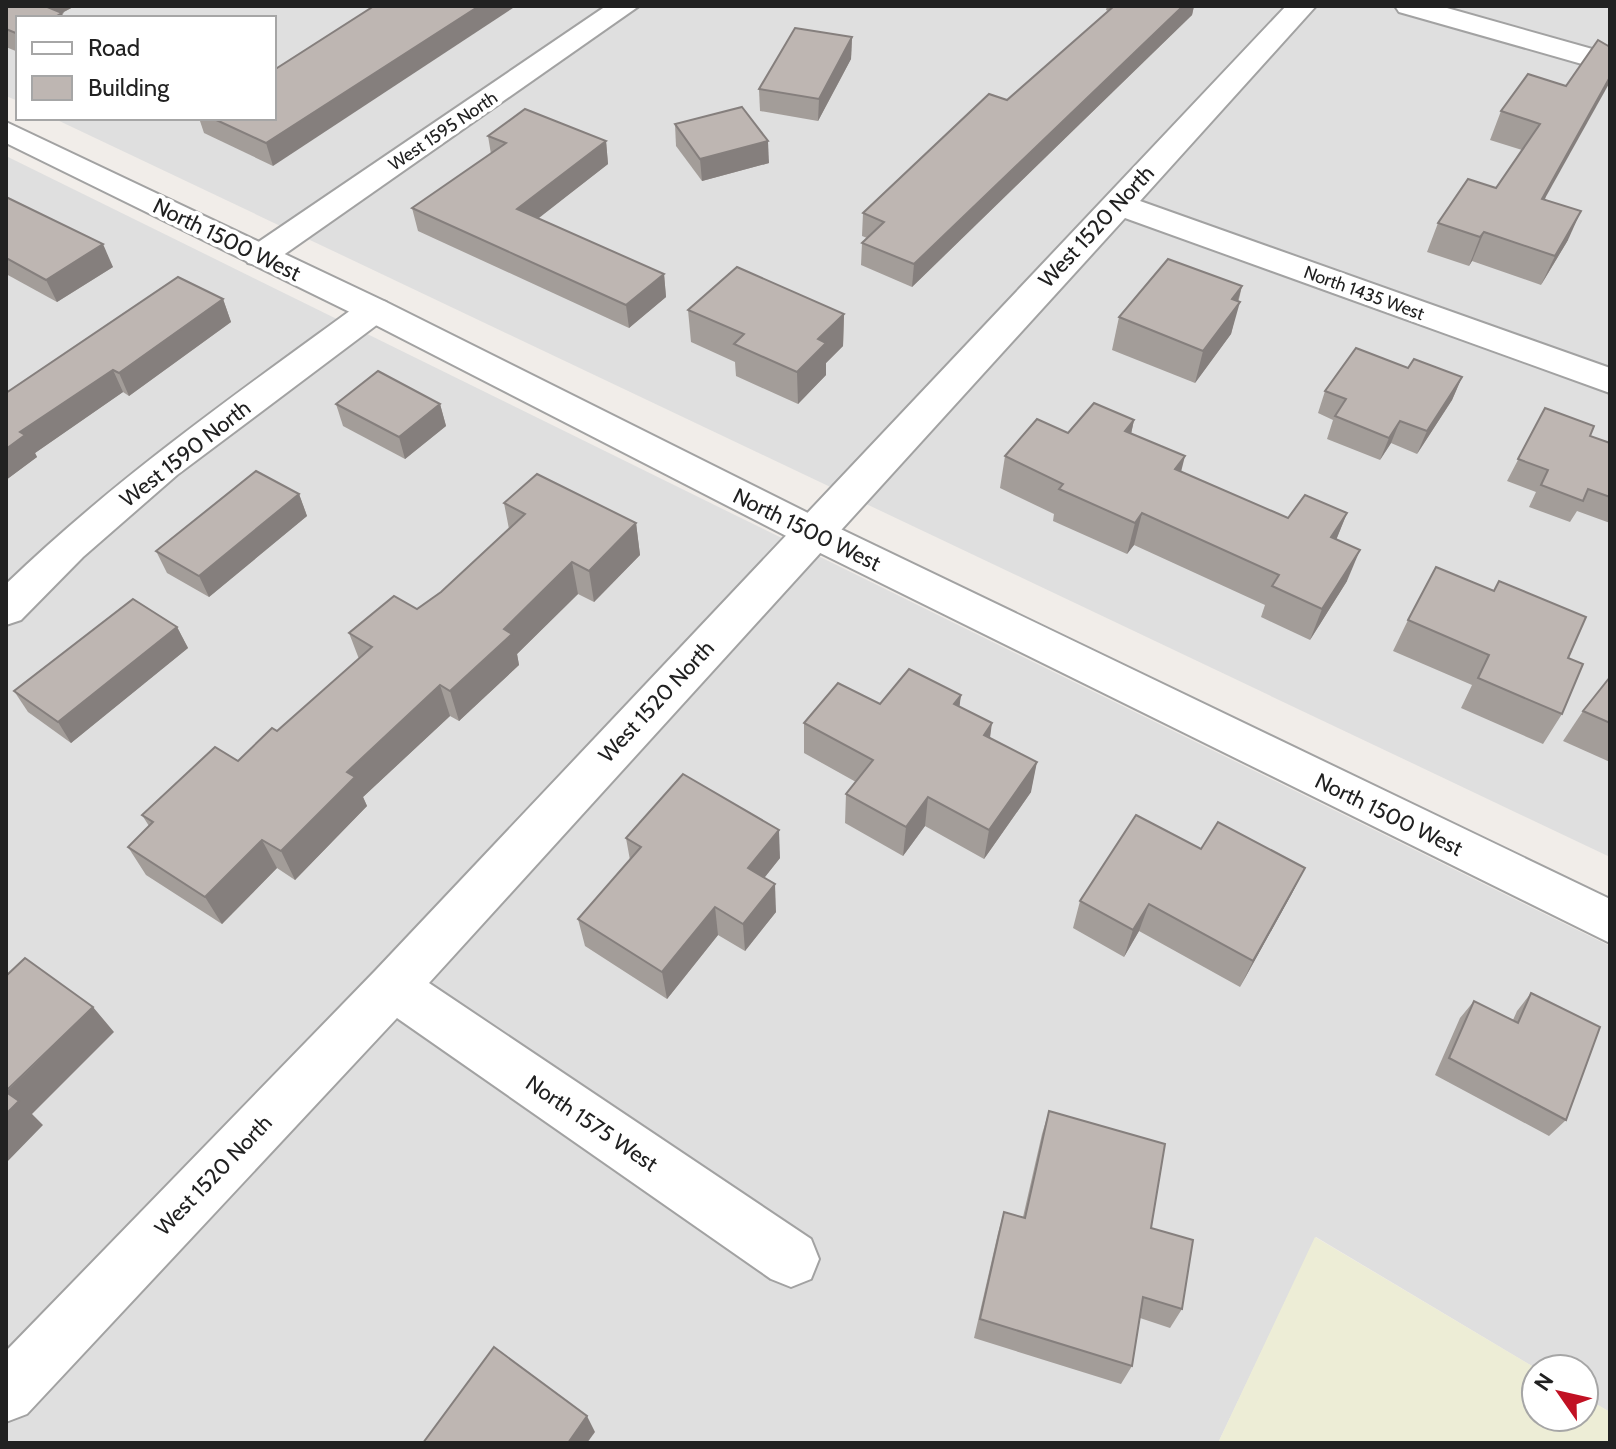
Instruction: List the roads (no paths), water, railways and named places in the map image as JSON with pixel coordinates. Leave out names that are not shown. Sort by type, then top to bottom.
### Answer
[{"type":"street","name":"West 1595 North","points":[[260,256],[625,6]]},
{"type":"street","name":"West 1520 North","points":[[6,1393],[393,987],[1302,6]]},
{"type":"street","points":[[1409,6],[1610,63]]},
{"type":"street","name":"North 1500 West","points":[[6,131],[374,310],[812,532],[1610,922]]},
{"type":"street","name":"North 1435 West","points":[[1117,204],[1610,381]]},
{"type":"street","name":"West 1590 North","points":[[6,609],[69,547],[163,466],[374,310]]},
{"type":"street","name":"North 1575 West","points":[[393,987],[791,1259]]}]
